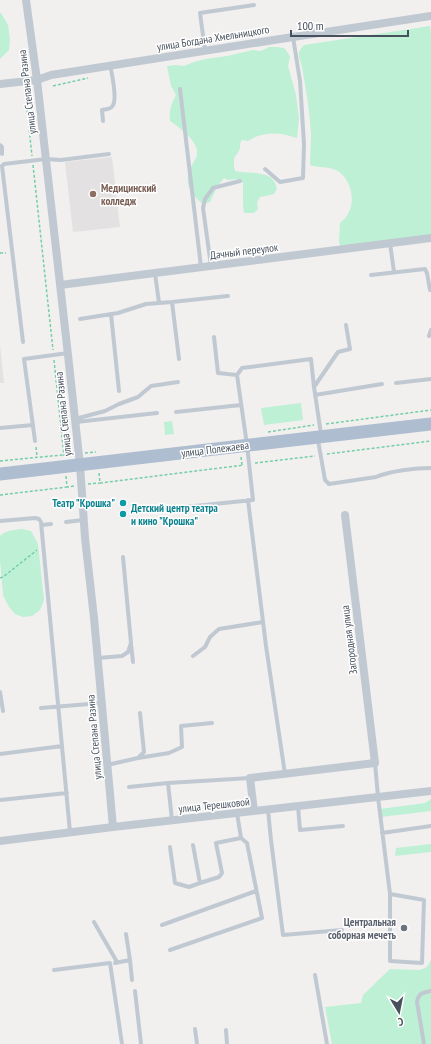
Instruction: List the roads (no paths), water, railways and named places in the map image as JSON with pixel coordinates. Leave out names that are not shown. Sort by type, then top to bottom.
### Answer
[{"type":"main road","name":"улица Полежаева","points":[[0,474],[79,459],[98,463],[247,445],[319,433],[431,424]]},
{"type":"street","name":"улица Степана Разина","points":[[26,0],[37,80],[68,353],[113,827]]},
{"type":"street","name":"улица Богдана Хмельницкого","points":[[0,84],[37,80],[51,75],[293,36],[431,16]]},
{"type":"street","name":"Дачный переулок","points":[[60,285],[431,238]]},
{"type":"street","name":"Загородная улица","points":[[345,515],[375,763]]},
{"type":"street","points":[[254,811],[250,778],[375,763]]},
{"type":"street","name":"улица Терешковой","points":[[0,841],[431,791]]},
{"type":"lane","points":[[206,51],[200,13],[254,4]]},
{"type":"lane","points":[[265,169],[280,182],[303,178],[304,144],[300,81],[293,36]]},
{"type":"lane","points":[[103,121],[101,107],[109,109],[113,106],[115,100],[110,66]]},
{"type":"lane","points":[[180,89],[201,267]]},
{"type":"lane","points":[[0,145],[2,147],[2,154]]},
{"type":"lane","points":[[23,342],[2,166],[4,164],[33,160],[61,160],[109,154]]},
{"type":"lane","points":[[211,266],[203,208],[204,199],[213,188],[240,181]]},
{"type":"lane","points":[[390,243],[394,272]]},
{"type":"lane","points":[[371,275],[425,269],[430,290]]},
{"type":"lane","points":[[155,273],[159,303]]},
{"type":"lane","points":[[80,319],[118,313],[146,304],[228,296]]},
{"type":"lane","points":[[172,302],[179,359]]},
{"type":"lane","points":[[111,314],[119,391]]},
{"type":"lane","points":[[314,387],[338,352],[350,349],[346,325]]},
{"type":"lane","points":[[429,336],[431,330]]},
{"type":"lane","points":[[214,338],[218,373],[237,376]]},
{"type":"lane","points":[[35,441],[24,359],[68,353]]},
{"type":"lane","points":[[146,511],[252,500],[247,445],[237,376],[242,368],[311,359],[321,455],[325,480],[329,484],[376,478],[391,473],[431,468]]},
{"type":"lane","points":[[396,383],[431,379]]},
{"type":"lane","points":[[75,421],[105,411],[138,397],[151,386],[178,382]]},
{"type":"lane","points":[[315,395],[382,384]]},
{"type":"lane","points":[[176,412],[241,405]]},
{"type":"lane","points":[[75,421],[157,413]]},
{"type":"lane","points":[[0,428],[33,424]]},
{"type":"lane","points":[[248,500],[263,622],[285,774]]},
{"type":"lane","points":[[0,521],[35,518],[42,522],[70,832]]},
{"type":"lane","points":[[66,522],[83,520]]},
{"type":"lane","points":[[42,525],[51,524]]},
{"type":"lane","points":[[123,557],[133,662]]},
{"type":"lane","points":[[193,656],[205,647],[210,637],[219,629],[263,622]]},
{"type":"lane","points":[[98,658],[122,656],[128,652],[131,643]]},
{"type":"lane","points":[[0,692],[3,712]]},
{"type":"lane","points":[[40,708],[102,702]]},
{"type":"lane","points":[[138,758],[144,752],[140,713]]},
{"type":"lane","points":[[107,765],[138,758],[169,754],[182,747],[181,726],[212,723]]},
{"type":"lane","points":[[0,754],[62,746]]},
{"type":"lane","name":"Загородная улица","points":[[375,763],[390,894],[390,961],[422,963],[424,900],[390,894]]},
{"type":"lane","points":[[128,787],[250,778]]},
{"type":"lane","points":[[168,783],[172,820]]},
{"type":"lane","points":[[0,800],[67,793]]},
{"type":"lane","points":[[298,806],[300,830],[343,826]]},
{"type":"lane","points":[[268,810],[283,935],[342,930]]},
{"type":"lane","points":[[170,950],[262,918],[247,843],[242,838],[237,813]]},
{"type":"lane","points":[[382,833],[431,826]]},
{"type":"lane","points":[[170,847],[175,882],[188,887],[219,877],[222,873],[216,843],[242,838]]},
{"type":"lane","points":[[194,845],[200,883]]},
{"type":"lane","points":[[162,925],[256,891]]},
{"type":"lane","points":[[94,922],[117,962]]},
{"type":"lane","points":[[126,934],[132,980]]},
{"type":"lane","points":[[54,970],[130,960]]},
{"type":"lane","points":[[110,963],[122,1044]]},
{"type":"lane","points":[[315,975],[327,1044]]},
{"type":"lane","points":[[424,1044],[417,1002],[418,996],[422,993],[431,991]]},
{"type":"lane","points":[[135,992],[142,1044]]},
{"type":"lane","points":[[195,1029],[197,1044]]},
{"type":"lane","points":[[226,1030],[227,1044]]},
{"type":"place","name":"Медицинский колледж","points":[[93,194]]},
{"type":"place","name":"Театр \"Крошка\"","points":[[123,503]]},
{"type":"place","name":"Детский центр театра и кино \"Крошка\"","points":[[123,514]]},
{"type":"place","name":"Центральная соборная мечеть","points":[[404,928]]}]
